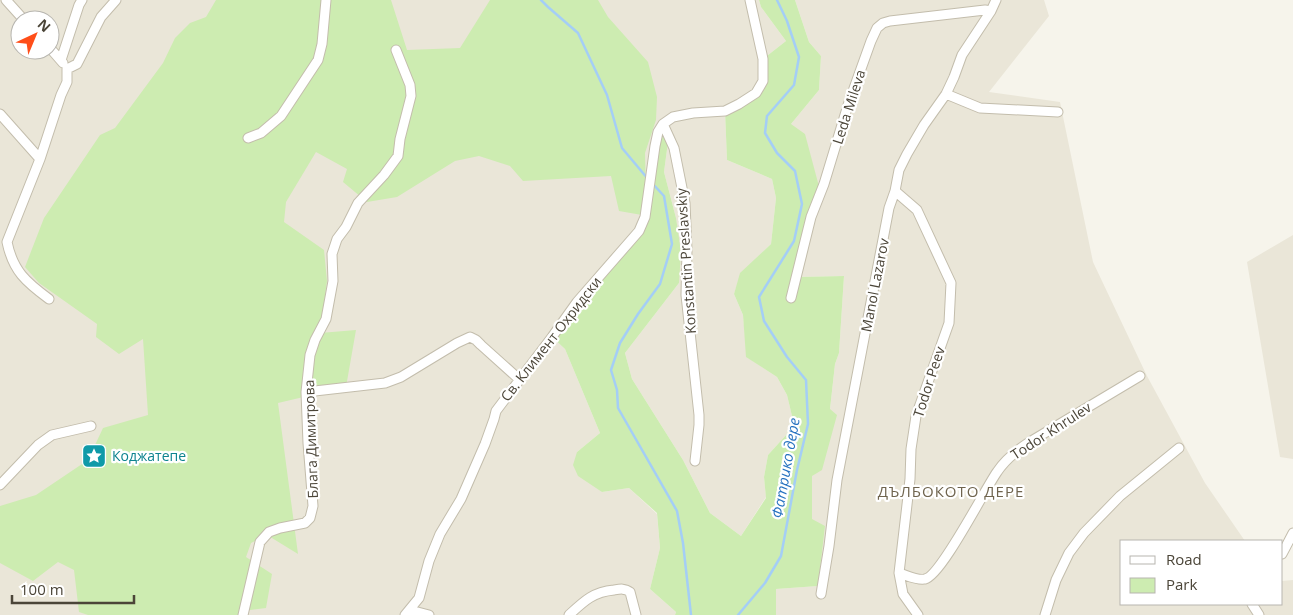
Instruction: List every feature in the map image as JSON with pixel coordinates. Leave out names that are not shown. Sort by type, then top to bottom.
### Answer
[{"type":"street","points":[[6,0],[15,10]]},
{"type":"street","points":[[48,299],[18,272],[10,255],[7,242],[40,159],[67,82],[67,70],[61,60],[82,0]]},
{"type":"street","points":[[67,70],[77,64],[101,17],[116,0]]},
{"type":"street","points":[[248,138],[261,133],[281,116],[318,60],[322,44],[326,0]]},
{"type":"street","points":[[663,124],[673,117],[693,113],[725,111],[756,93],[763,81],[763,59],[750,0]]},
{"type":"street","name":"Manol Lazarov","points":[[821,594],[837,480],[889,208],[896,191],[899,170],[924,125],[946,94],[962,55],[991,11],[996,0]]},
{"type":"street","name":"Leda Mileva","points":[[791,298],[811,217],[824,184],[848,105],[877,28],[883,23],[890,21],[985,10],[991,11]]},
{"type":"street","name":"Блага Димитрова","points":[[244,615],[260,542],[270,532],[305,523],[310,518],[313,506],[306,392],[310,355],[315,340],[326,319],[333,281],[332,254],[337,239],[346,227],[358,203],[384,175],[398,156],[400,139],[411,96],[410,85],[396,50]]},
{"type":"street","points":[[946,94],[980,108],[1058,112]]},
{"type":"street","points":[[0,114],[40,159]]},
{"type":"street","name":"Св. Климент Охридски","points":[[407,612],[419,598],[440,534],[460,500],[485,444],[496,411],[577,302],[640,231],[645,217],[658,132],[663,124]]},
{"type":"street","name":"Konstantin Preslavskiy","points":[[663,124],[674,148],[685,203],[686,295],[699,420],[695,461]]},
{"type":"street","name":"Todor Peev","points":[[896,191],[917,210],[951,283],[948,323],[916,416],[911,449],[910,479],[900,573],[903,594],[918,615]]},
{"type":"street","points":[[306,392],[385,383],[401,377],[470,337],[476,340],[520,380]]},
{"type":"street","name":"Todor Khrulev","points":[[900,573],[920,579],[926,579],[931,576],[942,564],[997,472],[1012,454],[1140,376]]},
{"type":"street","points":[[0,485],[45,440],[60,433],[91,426]]},
{"type":"street","points":[[1045,615],[1056,580],[1069,553],[1084,533],[1120,496],[1179,448]]},
{"type":"street","points":[[1283,552],[1293,533]]},
{"type":"street","points":[[569,615],[595,594],[625,589],[630,592],[636,615]]},
{"type":"street","points":[[407,612],[429,615]]},
{"type":"shaded area","points":[[0,0],[759,0],[761,7],[786,41],[763,59],[756,93],[725,111],[727,160],[772,179],[776,198],[771,244],[741,273],[734,294],[743,315],[747,357],[777,377],[787,395],[792,416],[787,434],[768,455],[764,477],[766,497],[741,536],[710,513],[683,460],[632,379],[625,353],[679,283],[676,218],[664,172],[668,142],[645,217],[552,337],[565,349],[600,433],[577,452],[602,492],[629,488],[657,514],[660,548],[650,589],[676,612],[675,615],[0,615]]},
{"type":"shaded area","points":[[795,0],[1044,0],[1049,16],[989,92],[1060,102],[1093,262],[1147,376],[1205,483],[1244,540],[1120,540],[1120,605],[1283,605],[1283,581],[1293,580],[1293,615],[776,615],[776,589],[817,586],[812,519],[812,476],[830,409],[835,364],[839,353],[844,276],[797,277],[791,124],[819,90],[821,56],[809,42]]},
{"type":"shaded area","points":[[1293,235],[1293,459],[1280,457],[1247,262]]},
{"type":"green space","points":[[216,0],[391,0],[407,50],[460,48],[490,0],[598,0],[608,17],[648,62],[657,97],[656,120],[645,153],[646,193],[642,215],[619,211],[611,176],[523,181],[510,166],[479,156],[455,161],[397,197],[367,202],[343,182],[347,169],[316,152],[286,202],[284,222],[324,250],[327,281],[320,333],[356,330],[346,387],[278,403],[298,554],[267,535],[251,543],[246,557],[272,574],[266,608],[242,611],[241,615],[88,615],[79,612],[74,570],[58,562],[33,581],[0,563],[0,506],[36,495],[88,460],[103,428],[148,415],[143,339],[119,354],[96,337],[97,324],[39,283],[25,267],[44,218],[100,135],[115,128],[163,63],[175,38],[190,23],[206,17]]},
{"type":"green space","points":[[759,0],[795,0],[809,42],[821,56],[819,90],[791,124],[805,134],[821,194],[797,277],[844,276],[839,353],[835,364],[830,409],[837,415],[822,470],[812,476],[812,519],[825,526],[818,586],[776,589],[776,615],[675,615],[676,612],[650,589],[660,548],[657,513],[629,488],[602,492],[578,476],[573,465],[577,452],[600,433],[565,349],[552,337],[639,231],[658,132],[668,142],[664,172],[676,218],[681,252],[679,283],[625,353],[632,379],[683,460],[710,513],[741,536],[766,498],[764,477],[768,455],[787,434],[792,416],[787,395],[777,377],[746,357],[743,315],[734,294],[740,273],[771,244],[776,198],[772,179],[727,160],[725,111],[756,93],[763,59],[786,41],[761,7]]},
{"type":"waterway","points":[[541,0],[578,33],[607,95],[622,148],[648,179]]},
{"type":"waterway","name":"Фатрико дере","points":[[738,615],[765,583],[781,556],[797,470],[808,424],[806,380],[787,357],[764,321],[759,297],[794,241],[802,204],[795,171],[777,153],[765,133],[767,116],[794,85],[799,57],[787,21],[777,0]]},
{"type":"waterway","points":[[652,183],[664,196],[672,244],[660,284],[620,343],[611,370],[617,390],[618,408],[677,511],[683,543],[691,615]]},
{"type":"place","name":"Коджатепе","points":[[94,456]]},
{"type":"district","name":"ДЪЛБОКОТО ДЕРЕ","points":[[951,492]]}]
